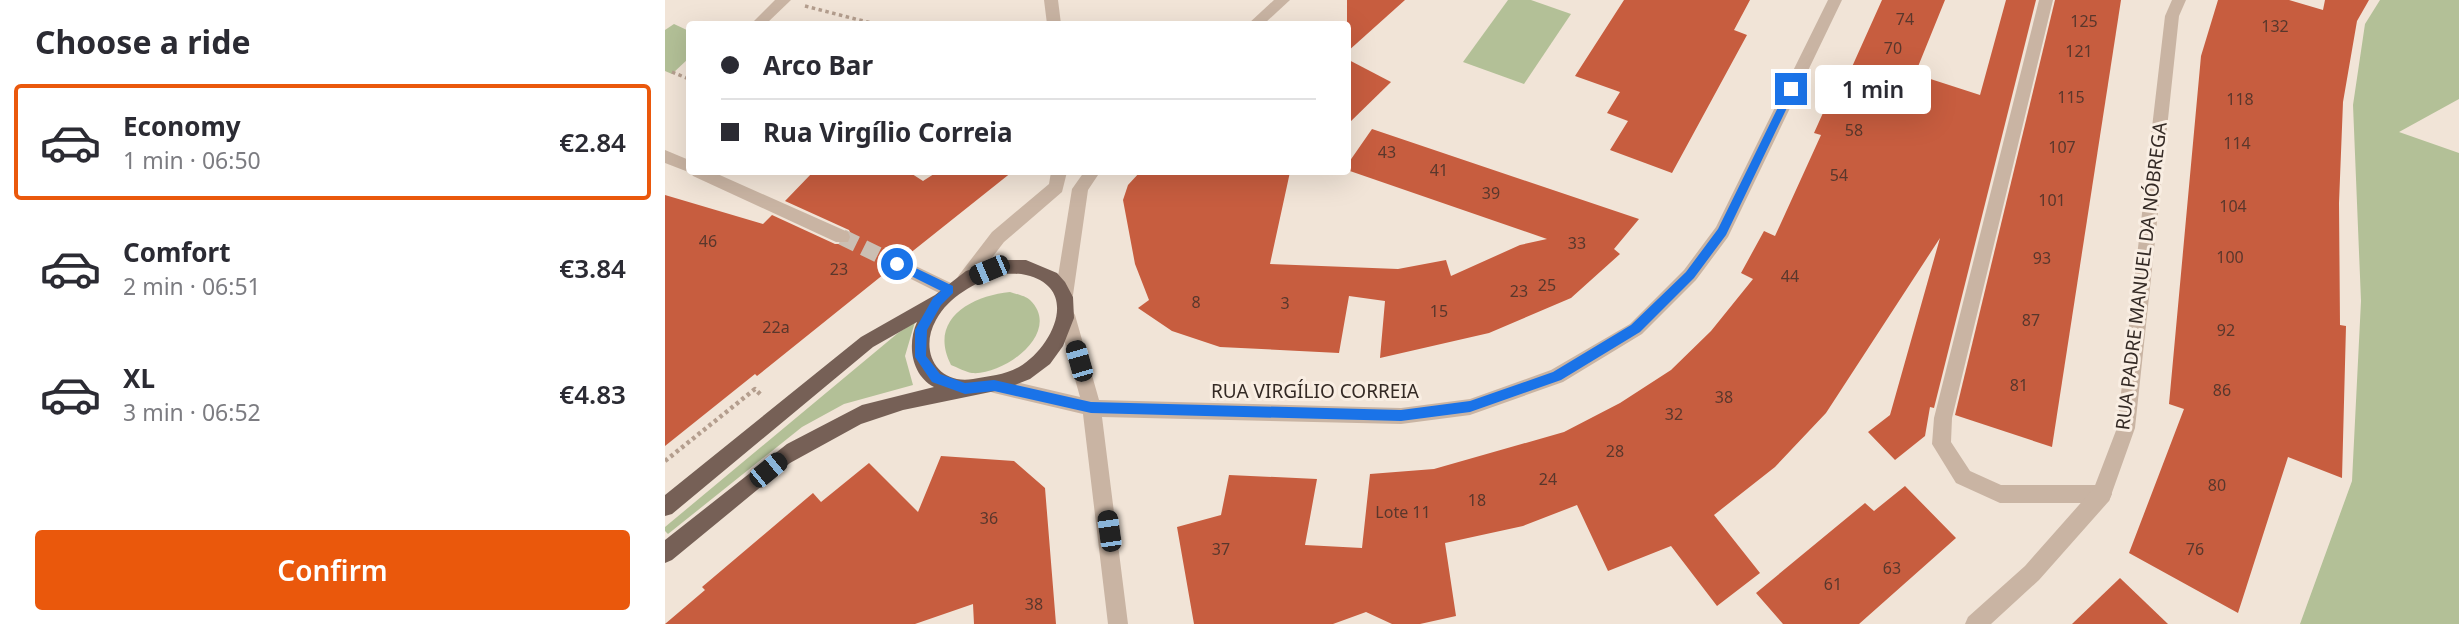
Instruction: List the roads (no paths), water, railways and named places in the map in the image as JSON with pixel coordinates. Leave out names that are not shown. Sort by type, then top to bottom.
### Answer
[{"type":"main road","points":[[665,508],[867,342],[950,290],[989,270],[1014,266],[1035,269],[1053,279],[1064,295],[1066,315],[1059,337],[1044,358],[1021,375],[994,386],[965,388],[867,412],[787,454],[665,553]]},
{"type":"main road","points":[[950,290],[921,330],[921,357],[936,378],[965,388]]},
{"type":"street","points":[[761,21],[784,0]]},
{"type":"street","points":[[1051,0],[1054,21]]},
{"type":"street","points":[[1258,21],[1283,0]]},
{"type":"street","name":"RUA VIRGÍLIO CORREIA","points":[[994,386],[1091,408],[1401,416],[1470,407],[1557,376],[1636,329],[1690,275],[1722,232],[1835,0]]},
{"type":"street","points":[[2046,0],[1943,418],[1941,444],[1963,477],[2000,494],[2102,494]]},
{"type":"street","name":"RUA PADRE MANUEL DA NÓBREGA","points":[[1975,624],[2032,573],[2102,494],[2126,428],[2172,16],[2179,0]]},
{"type":"street","points":[[665,156],[686,166]]},
{"type":"street","points":[[706,175],[842,237]]},
{"type":"street","points":[[1064,295],[1080,189],[1090,175]]},
{"type":"street","points":[[897,264],[950,290],[998,237],[1058,179]]},
{"type":"street","points":[[1066,315],[1091,408],[1118,624]]},
{"type":"tunnel","points":[[842,237],[897,264]]}]
